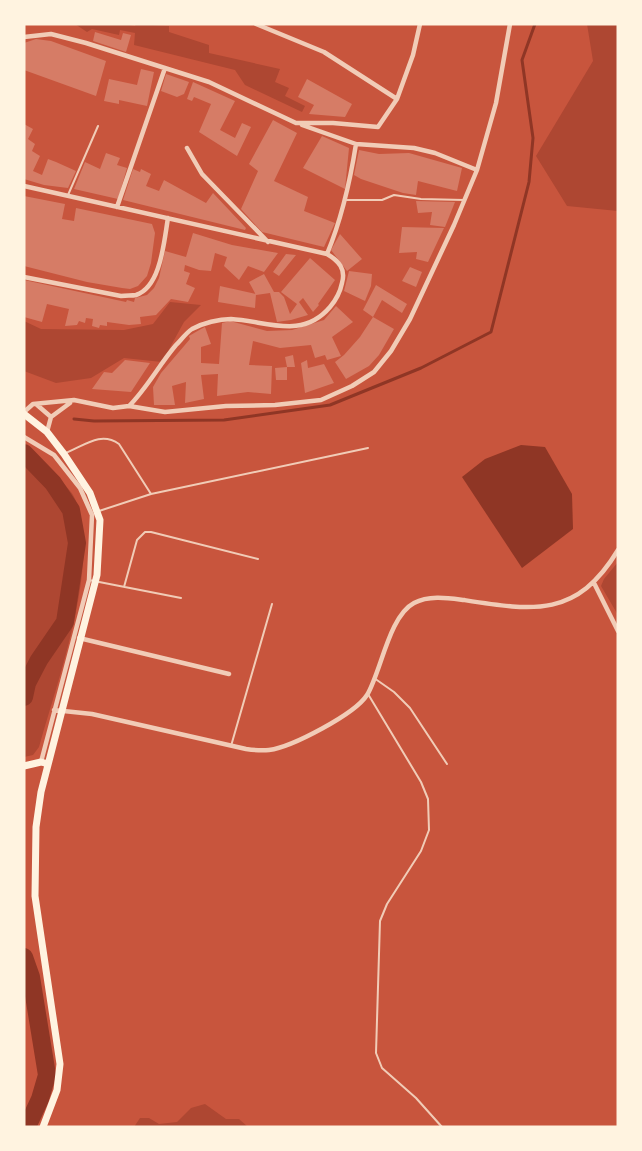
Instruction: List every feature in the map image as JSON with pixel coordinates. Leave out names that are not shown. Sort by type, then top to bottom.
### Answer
[{"type":"main road","points":[[24,413],[47,432],[64,454],[90,493],[93,511],[100,520],[92,581],[45,763],[36,827],[35,896],[60,1064],[57,1090],[43,1127]]},
{"type":"main road","points":[[24,766],[45,763]]},
{"type":"street","points":[[256,24],[324,52],[397,99]]},
{"type":"street","points":[[296,123],[333,123],[378,127],[397,99],[413,55],[420,24]]},
{"type":"street","points":[[24,413],[36,404],[74,400],[113,408],[129,406],[165,412],[321,400],[352,386],[374,372],[391,351],[410,319],[477,170],[496,103],[510,24]]},
{"type":"street","points":[[24,37],[51,34],[86,43],[208,82],[296,123],[356,144],[414,148],[435,153],[477,170]]},
{"type":"street","points":[[117,207],[165,68]]},
{"type":"street","points":[[327,254],[339,228],[356,144]]},
{"type":"street","points":[[187,148],[202,174],[268,242]]},
{"type":"street","points":[[24,186],[327,254],[341,267],[344,275],[341,290],[321,318],[302,325],[284,327],[229,319],[201,324],[189,331],[162,362],[141,395],[129,406]]},
{"type":"street","points":[[24,277],[121,296],[137,295],[151,285],[161,258],[168,218]]},
{"type":"street","points":[[47,432],[51,417],[74,400]]},
{"type":"street","points":[[36,404],[51,417]]},
{"type":"street","points":[[24,437],[54,455],[80,488],[93,511]]},
{"type":"street","points":[[58,711],[92,714],[231,746],[269,750],[300,741],[360,704],[368,694],[385,648],[402,614],[413,603],[435,597],[515,608],[556,605],[585,591],[594,583],[618,550]]},
{"type":"street","points":[[594,583],[618,631]]},
{"type":"street","points":[[77,637],[229,674]]},
{"type":"lane","points":[[68,196],[98,126]]},
{"type":"lane","points":[[346,200],[382,200],[393,195],[421,199],[465,200]]},
{"type":"lane","points":[[54,455],[64,454],[103,437],[112,439],[120,444],[152,494]]},
{"type":"lane","points":[[93,511],[152,494],[368,448]]},
{"type":"lane","points":[[124,587],[137,540],[145,532],[258,558]]},
{"type":"lane","points":[[92,581],[181,598]]},
{"type":"lane","points":[[231,746],[272,604]]},
{"type":"lane","points":[[374,678],[394,692],[410,708],[447,764]]},
{"type":"lane","points":[[368,694],[421,782],[428,799],[429,830],[421,851],[387,904],[380,921],[376,1053],[382,1068],[416,1098],[441,1127]]},
{"type":"shaded area","points":[[75,24],[169,26],[169,32],[209,45],[209,53],[280,69],[275,82],[289,88],[285,96],[305,106],[302,112],[245,85],[235,70],[134,45],[135,33],[120,30],[119,35],[92,29],[87,32]]},
{"type":"shaded area","points":[[587,24],[618,24],[618,211],[567,206],[536,156],[593,61]]},
{"type":"shaded area","points":[[170,302],[201,305],[184,322],[162,362],[124,358],[91,378],[56,383],[24,371],[24,321],[41,329],[124,330],[153,324]]},
{"type":"shaded area","points":[[521,445],[545,447],[572,494],[573,529],[522,568],[462,477],[485,459]]},
{"type":"shaded area","points":[[24,447],[73,495],[81,520],[84,550],[81,583],[66,655],[39,747],[33,755],[24,757]]},
{"type":"shaded area","points":[[618,562],[618,615],[601,586]]},
{"type":"shaded area","points":[[205,1104],[226,1119],[239,1119],[248,1127],[134,1127],[140,1118],[149,1118],[159,1124],[177,1122],[191,1108]]},
{"type":"building","points":[[95,32],[121,40],[123,33],[131,35],[126,52],[93,41]]},
{"type":"building","points":[[36,39],[51,41],[106,61],[96,96],[24,70],[24,43]]},
{"type":"building","points":[[141,69],[154,72],[147,106],[119,100],[119,104],[104,101],[109,79],[137,85]]},
{"type":"building","points":[[166,74],[189,82],[184,94],[177,97],[161,91]]},
{"type":"building","points":[[307,79],[352,104],[345,117],[309,114],[314,105],[298,97]]},
{"type":"building","points":[[193,82],[235,101],[220,130],[235,138],[242,123],[251,127],[237,156],[199,132],[211,104],[194,97],[192,101],[187,99]]},
{"type":"building","points":[[273,120],[297,133],[274,181],[308,197],[304,211],[335,223],[324,247],[262,232],[241,209],[258,171],[249,164]]},
{"type":"building","points":[[24,124],[33,129],[28,139],[35,144],[32,151],[40,156],[33,171],[42,175],[48,159],[76,171],[68,188],[44,185],[24,179]]},
{"type":"building","points":[[322,136],[349,148],[345,189],[303,168]]},
{"type":"building","points":[[359,150],[379,154],[409,153],[462,168],[457,191],[418,181],[416,195],[361,179],[354,175]]},
{"type":"building","points":[[106,153],[120,158],[117,165],[127,168],[118,199],[74,189],[85,162],[100,169]]},
{"type":"building","points":[[133,169],[140,172],[141,169],[151,174],[146,186],[159,191],[164,180],[206,203],[213,193],[246,228],[245,230],[123,200]]},
{"type":"building","points":[[24,196],[65,204],[62,219],[74,221],[76,208],[152,224],[155,233],[147,276],[138,286],[130,289],[87,282],[24,266]]},
{"type":"building","points":[[416,201],[455,202],[445,227],[430,225],[432,212],[418,213]]},
{"type":"building","points":[[402,227],[444,228],[428,262],[416,259],[417,252],[399,253]]},
{"type":"building","points":[[193,233],[232,245],[278,253],[264,272],[248,266],[239,280],[224,266],[227,257],[215,253],[211,271],[185,265],[184,271],[190,273],[186,284],[195,288],[188,302],[171,299],[156,315],[140,317],[141,324],[107,322],[107,326],[100,325],[99,328],[92,326],[93,319],[86,318],[85,323],[79,321],[77,325],[65,326],[69,309],[47,304],[42,322],[24,317],[24,280],[134,302],[135,298],[147,295],[154,288],[159,278],[165,251],[186,257]]},
{"type":"building","points":[[340,234],[362,259],[347,271],[331,250]]},
{"type":"building","points":[[286,254],[296,255],[279,276],[273,272]]},
{"type":"building","points":[[310,258],[335,280],[313,312],[303,298],[299,302],[308,315],[277,322],[270,293],[256,295],[249,282],[264,274],[274,292],[279,292],[284,297],[290,314],[297,304],[281,292]]},
{"type":"building","points":[[410,267],[422,272],[416,287],[402,281]]},
{"type":"building","points":[[349,271],[372,274],[371,286],[365,301],[344,291]]},
{"type":"building","points":[[376,285],[407,304],[402,313],[382,300],[373,317],[363,310]]},
{"type":"building","points":[[220,286],[256,294],[255,308],[218,302]]},
{"type":"building","points":[[336,306],[353,322],[332,337],[341,356],[327,360],[325,355],[315,358],[311,345],[280,348],[253,341],[249,365],[272,366],[271,394],[248,392],[217,396],[218,374],[201,375],[204,399],[185,403],[186,382],[172,386],[175,405],[154,405],[153,387],[161,373],[190,339],[189,336],[201,329],[205,327],[211,344],[201,347],[201,363],[219,364],[222,323],[230,321],[267,331],[292,330],[324,320]]},
{"type":"building","points":[[373,317],[394,329],[379,355],[369,366],[346,379],[335,362],[360,337]]},
{"type":"building","points":[[293,355],[295,367],[287,367],[285,357]]},
{"type":"building","points":[[125,360],[150,363],[131,392],[92,389],[104,372],[112,373]]},
{"type":"building","points":[[307,360],[308,368],[324,364],[334,383],[305,393],[301,363]]},
{"type":"building","points":[[287,367],[287,380],[276,380],[275,368]]},
{"type":"waterway","points":[[74,419],[94,421],[224,420],[330,405],[421,368],[491,332],[529,182],[533,138],[522,60],[535,24]]},
{"type":"waterway","points":[[24,453],[53,483],[71,510],[77,543],[65,622],[39,660],[27,683],[24,697]]},
{"type":"waterway","points":[[24,957],[31,977],[47,1075],[40,1099],[27,1127]]}]
